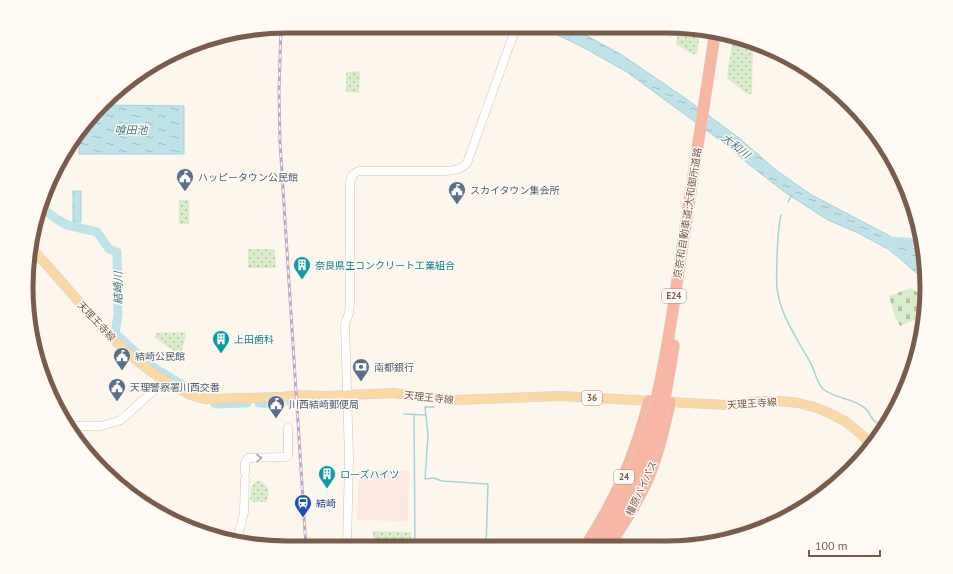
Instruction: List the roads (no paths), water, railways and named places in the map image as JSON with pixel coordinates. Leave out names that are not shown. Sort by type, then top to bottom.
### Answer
[{"type":"highway","name":"京奈和自動車道;大和御所道路","points":[[596,541],[605,528],[628,483],[646,436],[655,403],[669,330],[714,38]]},
{"type":"highway","name":"京奈和自動車道;大和御所道路","points":[[606,541],[625,509],[645,469],[664,403],[721,39]]},
{"type":"highway","name":"橿原バイパス","points":[[589,541],[604,517],[622,480],[642,428],[649,401]]},
{"type":"highway","name":"橿原バイパス","points":[[612,541],[635,506],[647,481],[663,431],[670,402]]},
{"type":"main road","name":"天理王寺線","points":[[35,253],[98,323],[148,371],[197,398],[206,399],[393,393],[455,400],[560,396],[726,405],[780,400],[799,403],[820,409],[846,422],[868,442]]},
{"type":"street","points":[[347,541],[349,458],[345,324],[349,313],[350,303],[350,182],[353,174],[359,171],[446,171],[463,168],[467,163],[514,33]]},
{"type":"street","points":[[75,426],[101,426],[121,420],[164,381]]},
{"type":"street","points":[[238,536],[244,512],[245,463],[248,458],[287,456],[288,428]]},
{"type":"water","name":"大和川","points":[[553,33],[582,33],[622,55],[685,98],[739,138],[776,170],[810,194],[917,251],[919,276],[888,249],[858,233],[828,220],[786,193],[747,163],[728,146],[627,72],[579,45]]},
{"type":"water","name":"喰田池","points":[[109,105],[184,106],[184,154],[79,154],[79,141],[85,132]]},
{"type":"water","points":[[73,191],[81,191],[81,222],[73,222]]},
{"type":"waterway","points":[[788,202],[792,195]]},
{"type":"waterway","name":"結崎川","points":[[45,210],[67,225],[97,232],[109,249],[117,252],[118,315],[115,333],[148,364],[183,385]]},
{"type":"waterway","points":[[781,215],[777,254],[777,288],[785,317],[812,365],[823,389],[862,406],[868,411],[873,419],[880,424]]},
{"type":"waterway","points":[[887,241],[916,243]]},
{"type":"waterway","name":"結崎川","points":[[291,403],[315,401]]},
{"type":"waterway","name":"結崎川","points":[[215,404],[247,403]]},
{"type":"waterway","name":"結崎川","points":[[259,403],[281,404]]},
{"type":"waterway","points":[[434,407],[425,407],[428,435],[425,479],[434,478],[442,481],[488,484],[486,541]]},
{"type":"waterway","points":[[404,414],[425,415]]},
{"type":"waterway","points":[[414,415],[415,541]]},
{"type":"railway","points":[[281,33],[279,91],[280,142],[306,541]]},
{"type":"place","name":"ハッピータウン公民館","points":[[185,192]]},
{"type":"place","name":"スカイタウン集会所","points":[[457,205]]},
{"type":"place","name":"奈良県生コンクリート工業組合","points":[[302,280]]},
{"type":"place","name":"上田歯科","points":[[221,354]]},
{"type":"place","name":"結崎公民館","points":[[122,371]]},
{"type":"place","name":"南都銀行","points":[[361,382]]},
{"type":"place","name":"天理警察署川西交番","points":[[117,402]]},
{"type":"place","name":"川西結崎郵便局","points":[[276,419]]},
{"type":"place","name":"ローズハイツ","points":[[327,489]]},
{"type":"place","name":"結崎","points":[[303,518]]}]
